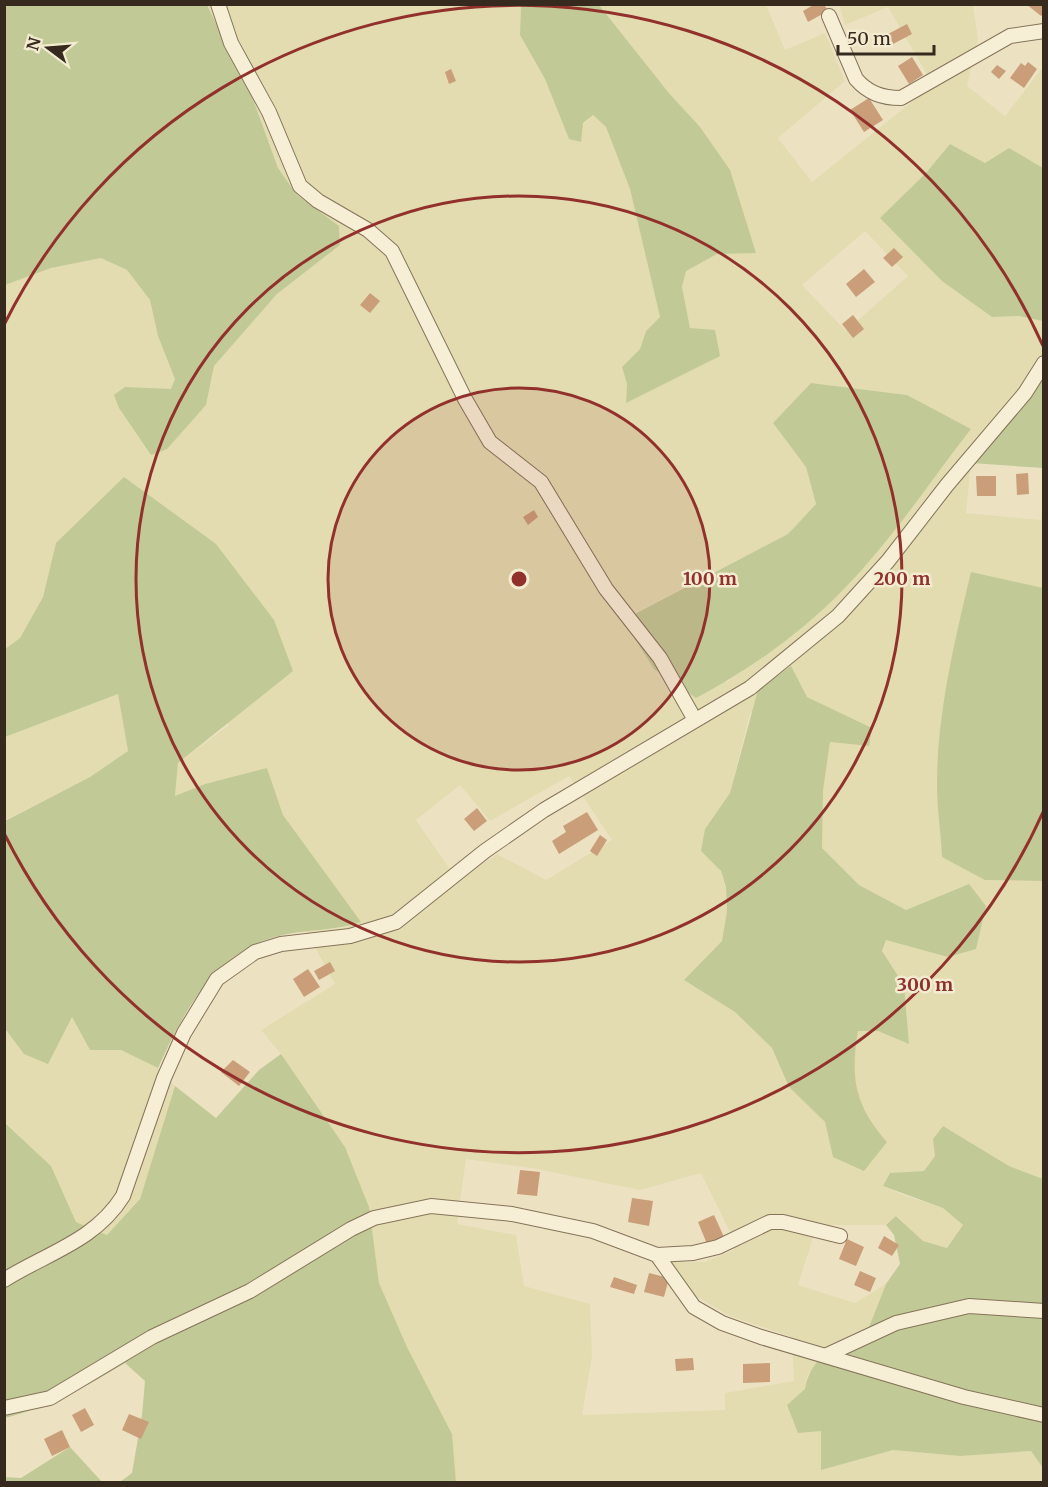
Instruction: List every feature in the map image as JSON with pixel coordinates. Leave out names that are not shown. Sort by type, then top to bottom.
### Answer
[{"type":"street","points":[[218,4],[231,43],[269,112],[300,186],[318,201],[368,230],[392,251],[465,399],[490,442],[541,482],[606,589],[660,658],[695,720]]},
{"type":"street","points":[[829,16],[856,79],[863,87],[886,98],[901,98],[1010,36],[1044,31]]},
{"type":"street","points":[[4,1280],[58,1253],[99,1227],[113,1212],[123,1196],[146,1126],[184,1033],[217,979],[234,964],[255,951],[281,944],[350,936],[396,922],[485,851],[544,810],[750,688],[838,616],[888,561],[947,484],[1025,393],[1044,363]]},
{"type":"street","points":[[4,1408],[50,1398],[152,1337],[250,1291],[351,1229],[374,1218],[404,1210],[431,1206],[512,1214],[593,1231],[657,1256],[693,1253],[718,1247],[770,1222],[783,1222],[840,1236]]},
{"type":"street","points":[[657,1256],[694,1306],[722,1323],[761,1337],[964,1397],[1044,1415]]},
{"type":"street","points":[[827,1355],[896,1323],[969,1306],[1044,1311]]},
{"type":"shaded area","points":[[207,5],[521,5],[520,35],[545,79],[569,139],[592,115],[606,127],[630,189],[660,317],[646,331],[640,349],[622,367],[627,384],[626,402],[690,328],[682,287],[685,271],[717,254],[756,252],[700,127],[668,92],[599,5],[766,5],[785,50],[825,33],[845,81],[778,138],[812,182],[933,85],[888,7],[845,25],[839,5],[973,5],[978,39],[967,86],[1005,116],[1043,67],[1043,168],[1009,148],[985,163],[950,144],[925,174],[992,317],[1019,316],[1043,321],[1043,374],[971,463],[966,513],[1041,520],[1043,499],[1043,588],[1040,589],[985,880],[1043,881],[1043,1179],[1009,1166],[943,1126],[933,1139],[935,1156],[924,1171],[890,1173],[883,1186],[944,1208],[963,1225],[947,1248],[923,1241],[897,1216],[886,1225],[817,1225],[798,1285],[855,1303],[886,1284],[869,1327],[831,1347],[807,1376],[805,1389],[821,1430],[821,1469],[893,1450],[960,1456],[1031,1451],[1043,1468],[1043,1482],[456,1482],[452,1434],[407,1347],[379,1283],[369,1207],[345,1147],[281,1054],[261,1030],[335,984],[306,931],[343,928],[360,922],[283,815],[267,768],[205,784],[175,797],[178,763],[229,725],[56,543],[43,597],[20,638],[5,649],[5,285],[51,268],[101,258],[127,270],[150,300],[158,336],[176,379],[171,389],[148,389],[206,405],[214,366],[277,294],[340,245],[339,226],[297,195],[278,168],[254,102]],"holes":[[[865,231],[908,276],[846,331],[802,285]],[[811,383],[907,395],[971,429],[881,548],[842,591],[771,651],[727,682],[623,619],[788,534],[816,504],[806,467],[773,423]],[[807,697],[872,728],[868,746],[830,742],[823,791],[822,848],[859,885],[906,910],[969,884],[907,944],[886,940],[882,951],[904,985],[909,1044],[878,1031],[858,1031],[853,1062],[858,1099],[870,1123],[887,1142],[833,1157],[825,1122],[789,1087],[772,1048],[735,1012],[684,980],[722,941],[727,911],[726,887],[705,829],[730,793],[750,713]],[[569,776],[612,840],[546,880],[497,854],[458,881],[416,820],[460,785],[490,821]],[[466,1159],[532,1168],[640,1190],[701,1173],[731,1234],[734,1250],[705,1262],[662,1261],[689,1292],[730,1316],[792,1337],[794,1381],[725,1393],[725,1410],[582,1415],[592,1357],[590,1304],[524,1286],[516,1235],[457,1224]]]},
{"type":"shaded area","points":[[118,694],[128,751],[90,777],[5,820],[5,737]]},
{"type":"shaded area","points":[[72,1017],[90,1050],[121,1050],[158,1068],[175,1086],[140,1199],[107,1235],[76,1222],[51,1166],[5,1122],[4,1029],[24,1054]]},
{"type":"green space","points":[[5,5],[207,5],[254,102],[278,168],[297,195],[339,226],[340,245],[277,294],[214,366],[206,405],[167,449],[151,455],[119,408],[114,395],[125,387],[171,389],[175,379],[158,336],[150,300],[127,270],[101,258],[51,268],[5,285]]},
{"type":"green space","points":[[521,5],[599,5],[668,92],[700,127],[730,170],[756,253],[717,254],[686,271],[682,287],[690,328],[715,330],[720,356],[626,403],[627,384],[622,367],[640,349],[646,331],[660,317],[630,189],[606,127],[593,115],[583,123],[581,142],[569,139],[545,79],[520,35]]},
{"type":"green space","points":[[950,144],[985,163],[1009,148],[1043,168],[1043,321],[1019,316],[992,317],[942,281],[880,218],[925,174]]},
{"type":"green space","points":[[1043,374],[1043,468],[971,463]]},
{"type":"green space","points":[[811,383],[907,395],[971,429],[894,532],[827,606],[774,650],[696,698],[654,669],[623,620],[788,534],[816,504],[806,467],[773,423]]},
{"type":"green space","points":[[124,477],[216,544],[274,620],[293,671],[178,763],[175,796],[205,784],[267,768],[283,815],[361,922],[342,927],[283,935],[259,942],[239,954],[205,985],[179,1025],[158,1068],[121,1050],[90,1050],[72,1017],[48,1064],[24,1054],[5,1029],[5,821],[90,777],[128,751],[118,694],[5,737],[5,649],[20,638],[43,597],[56,543]]},
{"type":"green space","points":[[971,572],[1043,588],[1043,881],[985,880],[942,857],[937,784],[940,731],[953,650]]},
{"type":"green space","points":[[791,666],[807,697],[872,728],[869,746],[830,742],[823,791],[822,848],[859,885],[906,910],[969,884],[986,906],[976,949],[948,957],[886,940],[882,951],[904,985],[909,1044],[878,1031],[858,1031],[855,1077],[858,1091],[868,1116],[887,1142],[864,1171],[833,1157],[825,1122],[789,1087],[772,1048],[735,1012],[684,980],[722,941],[727,911],[726,887],[721,871],[701,851],[705,829],[730,793],[758,690]]},
{"type":"green space","points":[[281,1054],[345,1147],[369,1207],[379,1283],[407,1347],[452,1434],[456,1482],[120,1482],[132,1473],[145,1381],[125,1363],[67,1395],[5,1418],[4,1122],[51,1166],[76,1222],[107,1235],[140,1199],[175,1086],[216,1118],[259,1070]]},
{"type":"green space","points":[[943,1126],[1009,1166],[1043,1179],[1043,1468],[1031,1451],[960,1456],[893,1450],[821,1470],[821,1431],[798,1433],[787,1405],[805,1389],[813,1367],[820,1359],[838,1344],[869,1327],[886,1284],[900,1264],[894,1235],[886,1225],[896,1216],[923,1241],[947,1248],[963,1225],[943,1208],[883,1186],[890,1173],[924,1171],[935,1156],[933,1139]]},
{"type":"green space","points":[[70,1447],[102,1482],[5,1482],[4,1477],[21,1478]]},
{"type":"building","points":[[815,4],[824,4],[828,11],[808,22],[803,11]]},
{"type":"building","points":[[1026,4],[1044,4],[1044,13],[1041,16]]},
{"type":"building","points":[[907,24],[912,34],[893,44],[888,34]]},
{"type":"building","points":[[912,57],[923,75],[909,84],[898,66]]},
{"type":"building","points":[[1028,62],[1037,69],[1024,88],[1010,78],[1021,63],[1025,66]]},
{"type":"building","points":[[997,65],[1006,71],[999,79],[991,72]]},
{"type":"building","points":[[451,69],[456,81],[449,84],[445,72]]},
{"type":"building","points":[[869,98],[883,120],[864,132],[850,110]]},
{"type":"building","points":[[894,248],[903,257],[892,267],[883,258]]},
{"type":"building","points":[[864,269],[875,282],[856,297],[846,284]]},
{"type":"building","points":[[370,293],[380,301],[370,313],[360,305]]},
{"type":"building","points":[[853,315],[864,329],[853,338],[842,324]]},
{"type":"building","points":[[1028,473],[1029,494],[1017,495],[1016,474]]},
{"type":"building","points":[[976,476],[996,476],[996,496],[977,496]]},
{"type":"building","points":[[534,510],[538,517],[528,525],[523,517]]},
{"type":"building","points":[[477,808],[487,821],[474,831],[464,819]]},
{"type":"building","points":[[587,812],[598,830],[559,854],[552,841],[566,832],[563,826]]},
{"type":"building","points":[[600,835],[607,840],[597,856],[590,851]]},
{"type":"building","points":[[330,962],[335,971],[319,980],[314,971]]},
{"type":"building","points":[[308,969],[320,987],[304,997],[293,979]]},
{"type":"building","points":[[233,1060],[250,1072],[239,1086],[221,1072]]},
{"type":"building","points":[[520,1170],[540,1172],[537,1196],[517,1194]]},
{"type":"building","points":[[632,1198],[653,1201],[649,1226],[628,1222]]},
{"type":"building","points":[[714,1215],[724,1237],[707,1244],[698,1222]]},
{"type":"building","points":[[884,1236],[899,1245],[892,1256],[878,1248]]},
{"type":"building","points":[[847,1239],[864,1247],[856,1266],[839,1259]]},
{"type":"building","points":[[860,1271],[876,1278],[870,1292],[854,1285]]},
{"type":"building","points":[[649,1273],[669,1278],[664,1297],[644,1292]]},
{"type":"building","points":[[614,1277],[637,1285],[634,1294],[610,1287]]},
{"type":"building","points":[[693,1358],[694,1370],[676,1371],[675,1359]]},
{"type":"building","points":[[770,1363],[770,1382],[743,1383],[743,1364]]},
{"type":"building","points":[[85,1408],[94,1425],[81,1432],[72,1415]]},
{"type":"building","points":[[129,1414],[149,1422],[141,1439],[122,1430]]},
{"type":"building","points":[[62,1430],[70,1447],[52,1456],[44,1439]]}]
